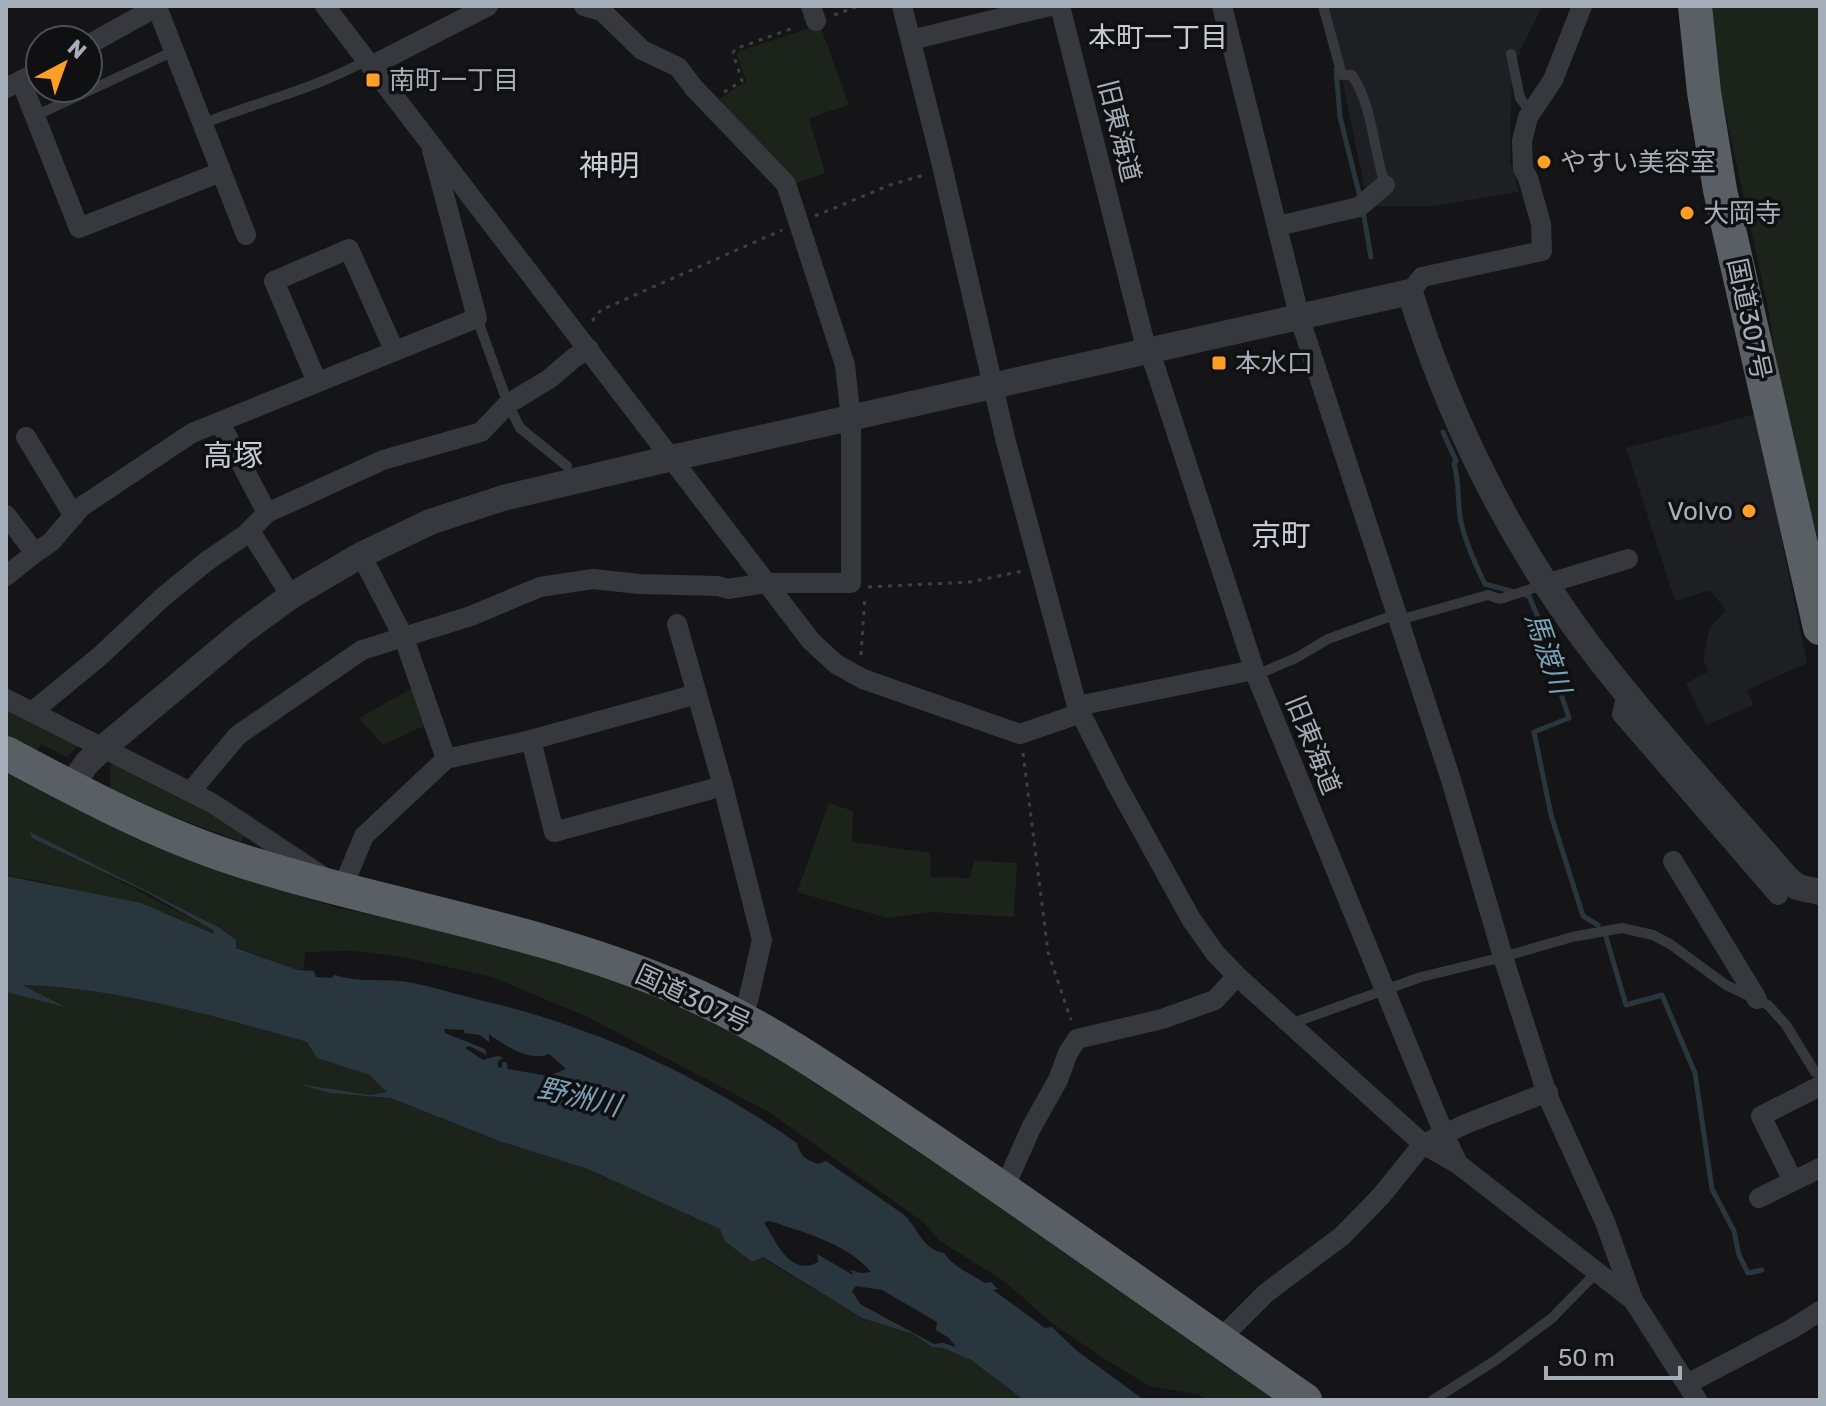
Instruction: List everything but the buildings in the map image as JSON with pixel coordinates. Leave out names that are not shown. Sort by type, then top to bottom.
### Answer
[{"type":"highway","name":"国道307号","points":[[1695,6],[1704,92],[1720,190],[1820,628]]},
{"type":"highway","name":"国道307号","points":[[6,753],[99,802],[231,857],[546,941],[678,988],[741,1017],[835,1075],[1004,1189],[1305,1400]]},
{"type":"street","points":[[104,36],[158,6],[246,235]]},
{"type":"street","points":[[325,6],[811,641],[836,664],[859,677],[1020,734],[1079,710],[1255,672]]},
{"type":"street","points":[[369,63],[488,6]]},
{"type":"street","points":[[191,791],[238,735],[362,650],[471,616],[524,592],[593,579],[728,589],[767,583],[858,585],[851,419],[842,352],[786,184],[707,103],[678,67],[642,50],[602,11],[584,6]]},
{"type":"street","points":[[902,6],[993,388],[1079,710],[1191,919],[1215,953],[1423,1144],[1458,1164]]},
{"type":"street","points":[[911,40],[1050,6]]},
{"type":"street","name":"旧東海道","points":[[1060,6],[1147,352],[1255,672],[1444,1134],[1458,1164],[1633,1300],[1692,1392]]},
{"type":"street","points":[[1222,6],[1300,319],[1451,780],[1503,957],[1548,1092],[1605,1222],[1633,1300]]},
{"type":"street","points":[[70,787],[87,763],[103,748],[221,648],[291,596],[361,555],[430,522],[503,498],[672,458],[1300,319],[1410,292],[1422,277],[1542,251],[1541,224],[1520,155],[1528,117],[1553,80],[1582,6]]},
{"type":"street","points":[[14,85],[35,116],[79,228],[221,172]]},
{"type":"street","points":[[6,576],[51,542],[81,507],[192,433],[477,318],[429,142]]},
{"type":"street","points":[[1278,226],[1364,204],[1385,185]]},
{"type":"street","points":[[317,382],[274,281],[336,254],[349,249],[394,350]]},
{"type":"street","points":[[1410,292],[1461,427],[1536,587],[1787,878],[1797,887],[1820,892]]},
{"type":"street","points":[[32,712],[100,656],[181,582],[250,531],[267,513],[383,460],[481,432],[508,404],[549,379],[575,357],[584,343]]},
{"type":"street","points":[[220,423],[267,513]]},
{"type":"street","points":[[26,437],[74,516]]},
{"type":"street","points":[[6,515],[35,553]]},
{"type":"street","points":[[250,531],[291,596]]},
{"type":"street","points":[[361,555],[404,638],[446,759]]},
{"type":"street","points":[[1536,587],[1628,559]]},
{"type":"street","points":[[677,624],[762,940],[752,989],[741,1017]]},
{"type":"street","points":[[1627,693],[1622,714],[1778,895]]},
{"type":"street","points":[[6,699],[191,791],[342,889],[364,836],[446,759],[531,740],[697,694]]},
{"type":"street","points":[[531,740],[554,832],[723,786]]},
{"type":"street","points":[[1673,861],[1757,999]]},
{"type":"street","points":[[1004,1189],[1031,1128],[1077,1039],[1162,1019],[1215,1000],[1237,976]]},
{"type":"street","points":[[1793,1181],[1761,1116],[1818,1080]]},
{"type":"street","points":[[1219,1340],[1266,1293],[1342,1236],[1381,1196],[1423,1144],[1548,1092]]},
{"type":"street","points":[[1759,1198],[1820,1168]]},
{"type":"street","points":[[1692,1392],[1820,1311]]},
{"type":"lane","points":[[1323,6],[1342,75],[1352,75],[1365,97],[1377,162],[1385,185]]},
{"type":"lane","points":[[35,116],[174,51]]},
{"type":"lane","points":[[1511,54],[1520,98],[1526,106],[1535,108]]},
{"type":"lane","points":[[202,124],[247,106],[334,79],[369,63]]},
{"type":"lane","points":[[477,318],[508,404],[520,428],[567,466]]},
{"type":"lane","points":[[1255,672],[1296,658],[1328,639],[1398,617],[1488,595],[1500,599],[1536,587]]},
{"type":"lane","points":[[1290,1024],[1421,977],[1572,937],[1622,928],[1653,935],[1726,985],[1768,1005],[1786,1025],[1818,1080]]},
{"type":"lane","points":[[1433,1400],[1496,1360],[1552,1318],[1596,1273]]},
{"type":"path","points":[[707,103],[742,81],[733,53],[735,49],[813,13],[858,6]]},
{"type":"path","points":[[584,343],[601,310],[798,222],[890,185],[943,170]]},
{"type":"path","points":[[859,677],[858,585],[970,582],[1039,567]]},
{"type":"path","points":[[1020,734],[1048,952],[1077,1039]]},
{"type":"shaded area","points":[[1322,6],[1542,6],[1512,68],[1510,161],[1519,192],[1433,206],[1368,206],[1338,58]]},
{"type":"shaded area","points":[[1708,6],[1820,6],[1820,575],[1793,466],[1768,308],[1712,52]]},
{"type":"shaded area","points":[[820,25],[849,105],[809,118],[825,173],[794,184],[715,102],[746,81],[737,56],[739,51]]},
{"type":"shaded area","points":[[1756,414],[1807,663],[1747,690],[1754,705],[1706,725],[1686,683],[1708,672],[1703,658],[1710,627],[1726,611],[1710,590],[1675,601],[1626,448]]},
{"type":"shaded area","points":[[414,687],[426,725],[383,745],[359,718]]},
{"type":"shaded area","points":[[6,706],[80,744],[67,757],[41,744],[37,751],[6,734]]},
{"type":"shaded area","points":[[117,758],[247,831],[241,842],[164,813],[110,788],[110,765]]},
{"type":"shaded area","points":[[6,769],[212,868],[338,908],[439,929],[548,958],[634,987],[711,1021],[782,1061],[1049,1239],[1282,1400],[1206,1400],[1199,1395],[1149,1386],[1053,1324],[1004,1281],[940,1241],[923,1222],[769,1112],[586,1016],[492,977],[399,956],[350,951],[305,952],[304,969],[298,970],[236,947],[236,940],[220,928],[31,833],[213,930],[214,935],[169,914],[35,880],[6,876]]},
{"type":"shaded area","points":[[829,803],[853,811],[852,842],[930,853],[931,877],[970,878],[974,861],[1017,863],[1014,917],[932,912],[888,918],[797,892]]},
{"type":"shaded area","points":[[20,984],[104,992],[168,1004],[307,1042],[318,1058],[370,1075],[388,1092],[370,1095],[307,1086],[329,1093],[391,1098],[499,1141],[588,1169],[641,1192],[720,1229],[862,1318],[913,1334],[932,1347],[943,1348],[971,1360],[1024,1400],[6,1400],[6,992],[60,1005]]},
{"type":"water","name":"野洲川","points":[[30,832],[220,928],[236,940],[236,948],[298,970],[314,971],[316,977],[331,978],[335,975],[407,982],[526,1012],[607,1040],[686,1076],[797,1143],[807,1159],[818,1164],[826,1161],[903,1214],[930,1247],[944,1253],[957,1266],[985,1283],[991,1282],[998,1289],[993,1290],[1045,1328],[1052,1327],[1077,1351],[1144,1400],[1024,1400],[971,1360],[943,1348],[932,1347],[913,1334],[862,1318],[763,1257],[752,1262],[725,1241],[720,1229],[588,1169],[499,1141],[391,1098],[329,1093],[299,1084],[370,1095],[387,1092],[370,1075],[317,1058],[307,1042],[130,997],[22,985],[65,1007],[6,992],[6,876],[141,903],[214,934],[213,930],[146,892],[32,838]],"holes":[[[444,1029],[464,1030],[464,1033],[480,1035],[489,1042],[489,1034],[525,1054],[549,1054],[566,1069],[548,1076],[508,1069],[506,1062],[498,1068],[498,1062],[503,1057],[483,1060],[465,1048],[469,1046],[487,1055],[485,1049],[445,1033]],[[770,1221],[838,1246],[871,1272],[851,1270],[853,1275],[817,1254],[818,1262],[799,1265],[785,1255],[764,1222]],[[856,1286],[882,1290],[937,1322],[936,1330],[956,1347],[934,1344],[860,1304],[852,1291]]]},
{"type":"waterway","name":"馬渡川","points":[[1336,70],[1340,117],[1360,197]]},
{"type":"waterway","name":"馬渡川","points":[[1363,211],[1371,257]]},
{"type":"waterway","name":"馬渡川","points":[[1443,432],[1456,461],[1463,530],[1485,584],[1529,596],[1548,641],[1551,664],[1569,718],[1534,732],[1551,815],[1583,916],[1598,925]]},
{"type":"waterway","name":"馬渡川","points":[[1606,937],[1626,1005],[1662,995],[1695,1073],[1712,1189],[1734,1231],[1739,1255],[1748,1273],[1762,1270]]},
{"type":"place","name":"南町一丁目","points":[[373,80]]},
{"type":"place","name":"やすい美容室","points":[[1544,162]]},
{"type":"place","name":"大岡寺","points":[[1687,213]]},
{"type":"place","name":"本水口","points":[[1219,363]]},
{"type":"place","name":"Volvo","points":[[1749,511]]},
{"type":"district","name":"本町一丁目","points":[[1158,37]]},
{"type":"district","name":"神明","points":[[609,166]]},
{"type":"district","name":"高塚","points":[[233,456]]},
{"type":"district","name":"京町","points":[[1281,536]]}]
